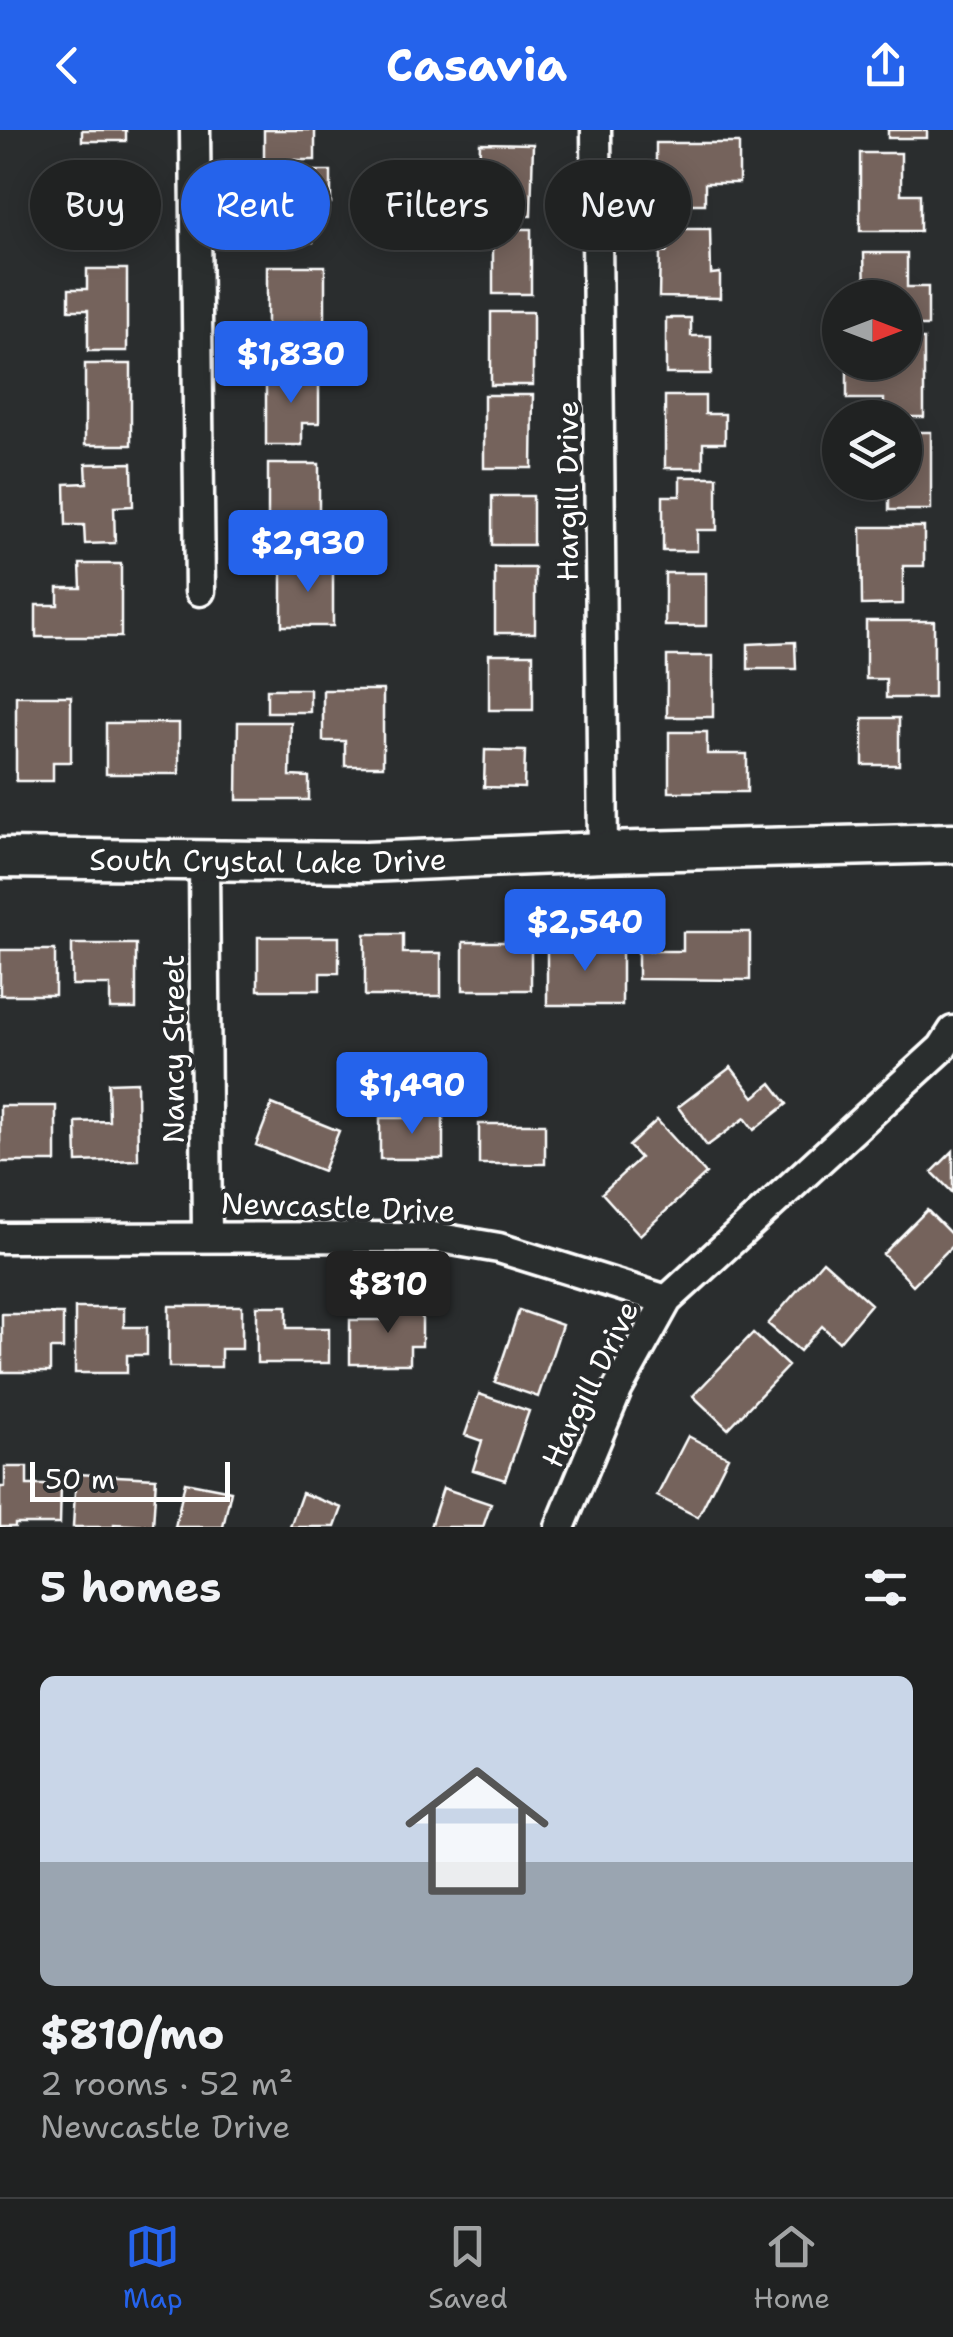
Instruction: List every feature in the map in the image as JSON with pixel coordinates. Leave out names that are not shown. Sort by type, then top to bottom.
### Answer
[{"type":"street","points":[[195,130],[200,591]]},
{"type":"street","name":"Hargill Drive","points":[[596,130],[602,852]]},
{"type":"street","name":"South Crystal Lake Drive","points":[[0,858],[366,862],[953,843]]},
{"type":"street","name":"Nancy Street","points":[[204,863],[207,1236]]},
{"type":"street","name":"Hargill Drive","points":[[560,1527],[617,1390],[666,1300],[942,1048],[953,1031]]},
{"type":"street","name":"Newcastle Drive","points":[[0,1238],[434,1238],[498,1248],[666,1300]]},
{"type":"building","points":[[82,130],[126,130],[126,141],[82,141]]},
{"type":"building","points":[[264,130],[315,130],[315,160],[264,160]]},
{"type":"building","points":[[888,130],[927,130],[927,138],[888,138]]},
{"type":"building","points":[[480,143],[533,144],[531,216],[525,216],[525,160],[480,160]]},
{"type":"building","points":[[656,143],[739,143],[739,183],[705,183],[705,204],[691,204],[691,160],[656,160]]},
{"type":"building","points":[[860,153],[901,153],[901,194],[920,194],[920,231],[860,231]]},
{"type":"building","points":[[525,229],[531,229],[531,294],[493,294],[493,250],[525,250]]},
{"type":"building","points":[[691,229],[710,229],[711,274],[720,273],[720,298],[659,297],[660,253],[691,250]]},
{"type":"building","points":[[864,253],[907,253],[907,280],[865,280]]},
{"type":"building","points":[[267,266],[325,266],[325,322],[306,322],[306,344],[267,344]]},
{"type":"building","points":[[87,269],[127,269],[127,351],[88,351],[88,310],[69,310],[69,289],[87,289]]},
{"type":"building","points":[[922,287],[928,287],[928,326],[922,326]]},
{"type":"building","points":[[491,312],[533,312],[533,385],[491,385]]},
{"type":"building","points":[[666,318],[691,318],[691,336],[711,336],[711,374],[666,374]]},
{"type":"building","points":[[924,339],[924,417],[922,400],[847,399],[847,380],[922,380]]},
{"type":"building","points":[[85,364],[131,364],[131,445],[85,445]]},
{"type":"building","points":[[266,373],[319,373],[319,423],[302,423],[302,445],[266,445]]},
{"type":"building","points":[[484,395],[533,395],[532,468],[484,468]]},
{"type":"building","points":[[665,396],[705,396],[705,414],[725,414],[725,443],[703,443],[703,468],[665,468]]},
{"type":"building","points":[[922,432],[931,432],[931,510],[889,510],[889,500],[922,500]]},
{"type":"building","points":[[132,463],[133,506],[114,507],[115,543],[85,544],[84,525],[66,525],[65,484],[87,483],[86,464]]},
{"type":"building","points":[[268,464],[319,464],[319,517],[303,517],[303,538],[268,538]]},
{"type":"building","points":[[680,477],[717,477],[717,530],[697,530],[697,551],[663,551],[663,496],[680,496]]},
{"type":"building","points":[[492,496],[533,496],[533,545],[492,545]]},
{"type":"building","points":[[861,527],[924,527],[924,566],[903,566],[903,604],[862,605]]},
{"type":"building","points":[[80,564],[121,564],[121,637],[36,637],[36,605],[58,605],[58,588],[81,588]]},
{"type":"building","points":[[282,564],[333,564],[333,626],[282,626]]},
{"type":"building","points":[[495,568],[535,568],[535,633],[495,633]]},
{"type":"building","points":[[665,573],[706,573],[706,626],[665,626]]},
{"type":"building","points":[[866,621],[934,621],[934,698],[886,698],[886,679],[866,679]]},
{"type":"building","points":[[795,642],[796,669],[748,669],[748,644]]},
{"type":"building","points":[[489,654],[533,654],[533,710],[489,710]]},
{"type":"building","points":[[667,656],[713,656],[713,717],[667,717]]},
{"type":"building","points":[[267,689],[310,689],[310,712],[267,712]]},
{"type":"building","points":[[323,690],[383,690],[383,766],[345,766],[345,741],[323,741]]},
{"type":"building","points":[[16,696],[71,696],[71,762],[53,762],[53,781],[16,781]]},
{"type":"building","points":[[863,718],[899,718],[899,765],[863,765]]},
{"type":"building","points":[[238,722],[291,722],[290,776],[309,777],[309,800],[237,800]]},
{"type":"building","points":[[106,723],[179,723],[179,774],[106,774]]},
{"type":"building","points":[[669,732],[707,732],[707,754],[747,754],[747,792],[669,792]]},
{"type":"building","points":[[485,750],[525,751],[524,788],[484,787]]},
{"type":"building","points":[[683,932],[750,932],[750,980],[638,979],[638,951],[683,951]]},
{"type":"building","points":[[365,934],[403,934],[403,953],[441,953],[441,996],[365,996]]},
{"type":"building","points":[[258,937],[339,937],[339,973],[320,973],[320,990],[258,990]]},
{"type":"building","points":[[463,942],[531,942],[531,990],[463,990]]},
{"type":"building","points":[[72,944],[136,944],[136,1009],[110,1009],[110,985],[72,985]]},
{"type":"building","points":[[547,944],[622,944],[622,1005],[547,1005]]},
{"type":"building","points":[[0,950],[55,950],[55,995],[0,995]]},
{"type":"building","points":[[731,1067],[754,1097],[771,1083],[787,1104],[754,1130],[745,1118],[707,1146],[678,1107]]},
{"type":"building","points":[[137,1082],[138,1160],[77,1162],[76,1122],[109,1121],[108,1083]]},
{"type":"building","points":[[272,1104],[339,1131],[323,1171],[256,1145]]},
{"type":"building","points":[[0,1106],[56,1106],[56,1162],[0,1162]]},
{"type":"building","points":[[405,1113],[443,1113],[443,1159],[380,1159],[380,1118],[405,1118]]},
{"type":"building","points":[[657,1120],[706,1174],[640,1235],[602,1193],[640,1158],[629,1146]]},
{"type":"building","points":[[479,1124],[545,1124],[545,1164],[479,1164]]},
{"type":"building","points":[[953,1151],[953,1193],[932,1172]]},
{"type":"building","points":[[927,1210],[953,1236],[953,1245],[913,1285],[883,1254]]},
{"type":"building","points":[[823,1261],[871,1304],[839,1342],[822,1326],[800,1351],[768,1324]]},
{"type":"building","points":[[395,1299],[422,1299],[422,1346],[410,1346],[410,1364],[350,1364],[350,1320],[395,1320]]},
{"type":"building","points":[[169,1306],[242,1306],[242,1349],[221,1349],[221,1367],[169,1367]]},
{"type":"building","points":[[257,1306],[287,1306],[287,1328],[329,1328],[329,1363],[257,1363]]},
{"type":"building","points":[[75,1308],[124,1308],[124,1327],[147,1327],[147,1355],[127,1355],[127,1373],[75,1373]]},
{"type":"building","points":[[519,1310],[562,1325],[538,1397],[495,1382]]},
{"type":"building","points":[[2,1314],[63,1314],[63,1349],[50,1349],[50,1372],[2,1372]]},
{"type":"building","points":[[753,1333],[788,1366],[728,1429],[693,1396]]},
{"type":"building","points":[[479,1394],[529,1411],[505,1480],[473,1470],[482,1441],[465,1435]]},
{"type":"building","points":[[688,1436],[728,1457],[698,1517],[657,1496]]},
{"type":"building","points":[[5,1467],[27,1467],[27,1485],[61,1485],[60,1524],[0,1527],[0,1487],[5,1487]]},
{"type":"building","points":[[76,1474],[156,1478],[153,1526],[73,1527]]},
{"type":"building","points":[[185,1482],[231,1491],[223,1527],[175,1527]]},
{"type":"building","points":[[443,1488],[491,1504],[483,1527],[430,1527]]},
{"type":"building","points":[[302,1493],[342,1508],[335,1527],[290,1527]]}]
